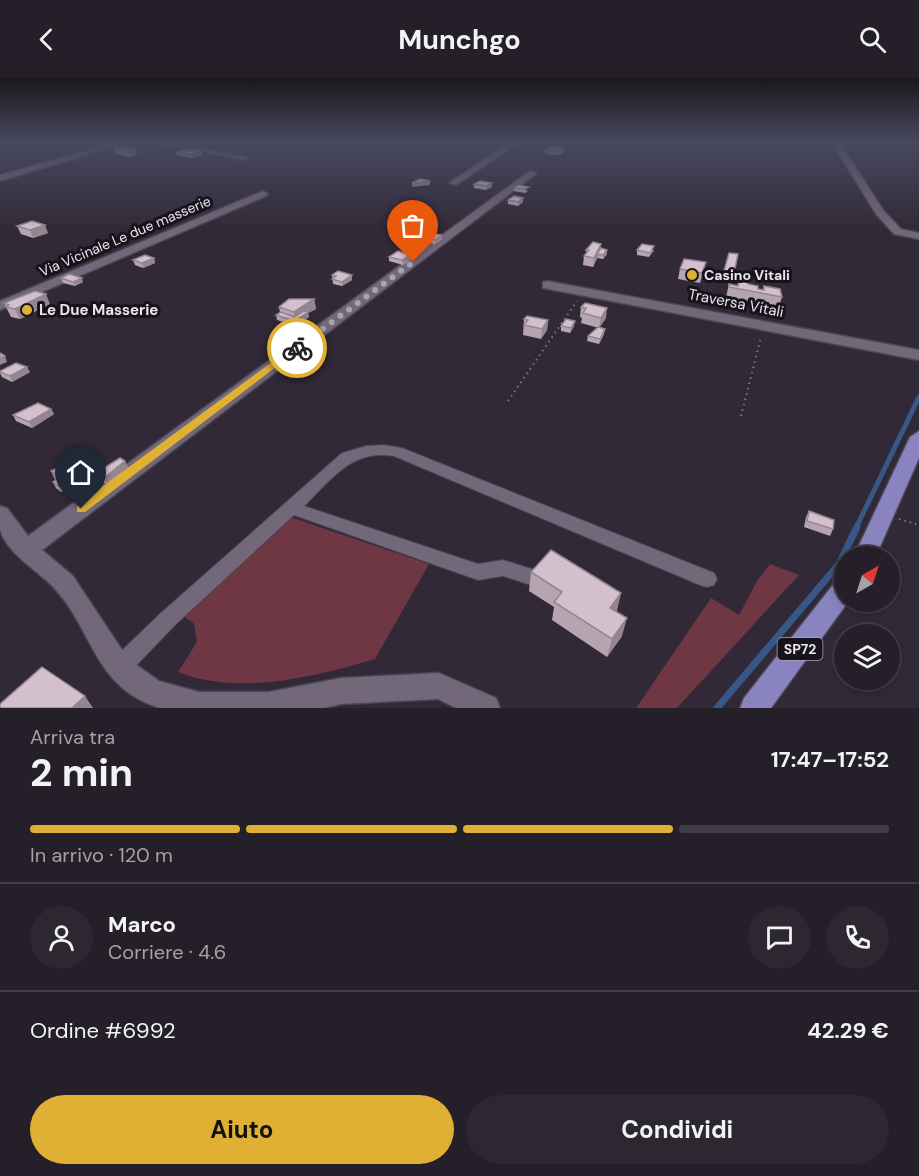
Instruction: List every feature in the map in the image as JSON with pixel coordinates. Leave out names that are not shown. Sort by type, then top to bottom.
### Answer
[{"type":"main road","points":[[870,546],[919,437]]},
{"type":"main road","name":"SP72","points":[[754,708],[834,601]]},
{"type":"street","points":[[0,178],[19,172]]},
{"type":"street","points":[[453,183],[469,172]]},
{"type":"street","points":[[854,172],[879,212],[898,232],[919,236]]},
{"type":"street","points":[[26,550],[533,173]]},
{"type":"street","name":"Via Vicinale Le due masserie","points":[[0,306],[263,194]]},
{"type":"street","name":"Traversa Vitali","points":[[547,285],[919,355]]},
{"type":"street","points":[[119,668],[168,619],[347,457],[379,448],[397,452],[707,579]]},
{"type":"street","points":[[291,508],[478,572],[503,568],[531,577]]},
{"type":"street","points":[[0,514],[26,550],[64,583],[119,668],[152,692],[199,706],[269,706],[341,691],[439,686],[486,708]]},
{"type":"path","points":[[508,401],[584,291]]},
{"type":"path","points":[[741,416],[752,382],[764,325]]},
{"type":"path","points":[[885,515],[919,525]]},
{"type":"shaded area","points":[[293,518],[429,564],[375,659],[302,677],[251,683],[226,683],[178,672],[197,642],[194,624],[181,614],[282,522]]},
{"type":"shaded area","points":[[770,564],[799,575],[677,708],[636,708],[711,598],[739,615],[757,581]]},
{"type":"building","points":[[420,179],[430,181],[412,183]]},
{"type":"building","points":[[480,181],[492,183],[487,186],[474,184]]},
{"type":"building","points":[[518,185],[529,187],[514,188]]},
{"type":"building","points":[[514,196],[523,198],[518,202],[508,200]]},
{"type":"building","points":[[32,221],[45,225],[30,230],[17,226]]},
{"type":"building","points":[[429,233],[441,235],[435,240],[419,236]]},
{"type":"building","points":[[593,242],[601,244],[594,258],[584,256],[589,250],[586,250]]},
{"type":"building","points":[[642,244],[654,246],[650,253],[637,250]]},
{"type":"building","points":[[601,248],[607,250],[603,255],[597,254]]},
{"type":"building","points":[[398,251],[411,255],[402,260],[389,257]]},
{"type":"building","points":[[729,253],[738,254],[734,273],[724,271]]},
{"type":"building","points":[[145,255],[154,258],[142,263],[133,260]]},
{"type":"building","points":[[684,259],[706,262],[702,273],[680,269]]},
{"type":"building","points":[[338,271],[352,275],[342,282],[332,279],[336,276],[332,275]]},
{"type":"building","points":[[69,274],[82,278],[73,282],[61,278]]},
{"type":"building","points":[[740,277],[748,278],[748,284],[758,286],[758,289],[764,290],[764,286],[780,289],[782,297],[729,287],[729,284],[738,286]]},
{"type":"building","points":[[35,291],[46,294],[15,309],[6,307],[9,305],[4,303]]},
{"type":"building","points":[[289,299],[314,299],[294,312],[279,307]]},
{"type":"building","points":[[585,303],[607,308],[601,318],[583,313],[586,308],[581,307]]},
{"type":"building","points":[[304,311],[308,312],[295,321],[276,315],[281,312],[294,317]]},
{"type":"building","points":[[527,316],[548,320],[542,329],[524,325],[528,320],[524,319]]},
{"type":"building","points":[[566,319],[575,321],[571,328],[561,326]]},
{"type":"building","points":[[598,327],[605,329],[600,339],[588,336]]},
{"type":"building","points":[[16,363],[27,367],[10,376],[0,372],[0,371]]},
{"type":"building","points":[[38,403],[51,409],[29,422],[13,415]]},
{"type":"building","points":[[120,458],[125,461],[104,478],[96,473]]},
{"type":"building","points":[[75,463],[88,471],[66,484],[51,471],[59,467],[64,470]]},
{"type":"building","points":[[57,479],[63,483],[58,486],[53,482]]},
{"type":"building","points":[[809,511],[834,520],[833,529],[807,521]]},
{"type":"building","points":[[551,550],[621,593],[610,608],[627,618],[612,639],[554,602],[562,592],[531,572]]},
{"type":"building","points":[[42,667],[85,696],[72,708],[0,708],[0,704]]},
{"type":"waterway","points":[[856,528],[919,397]]},
{"type":"waterway","points":[[717,708],[839,564],[857,527]]},
{"type":"way so far","points":[[297,348],[413,262]]},
{"type":"place","name":"Casino Vitali","points":[[692,275]]},
{"type":"place","name":"Le Due Masserie","points":[[27,310]]},
{"type":"route","points":[[81,509],[297,348]]}]
